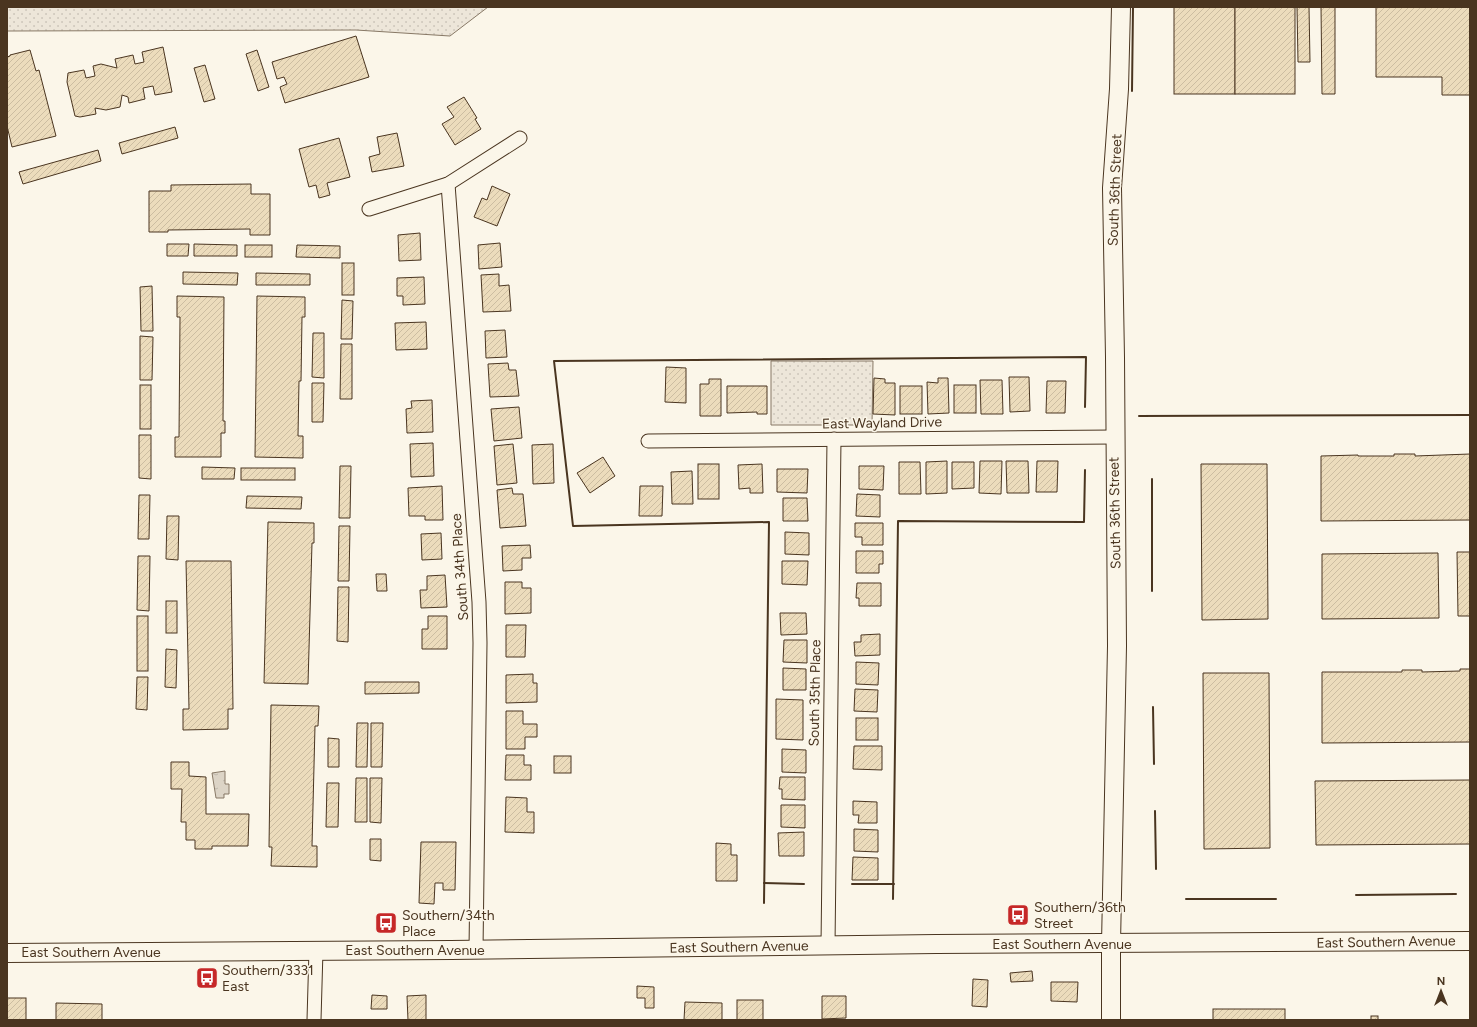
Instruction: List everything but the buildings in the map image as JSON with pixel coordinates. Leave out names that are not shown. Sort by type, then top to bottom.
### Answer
[{"type":"main road","name":"South 36th Street","points":[[1111,1020],[1111,944],[1117,646],[1112,188],[1119,89],[1120,7]]},
{"type":"main road","name":"East Southern Avenue","points":[[7,952],[476,950],[1470,941]]},
{"type":"street","points":[[369,209],[448,184],[520,138]]},
{"type":"street","name":"South 34th Place","points":[[448,184],[479,602],[480,643],[476,950]]},
{"type":"street","name":"East Wayland Drive","points":[[648,441],[1115,437]]},
{"type":"street","name":"South 35th Place","points":[[828,946],[834,439]]},
{"type":"street","points":[[314,1020],[316,950]]},
{"type":"shaded area","points":[[7,7],[488,7],[450,36],[356,30],[7,31]]},
{"type":"shaded area","points":[[771,361],[873,361],[872,425],[771,425]]},
{"type":"water","points":[[225,771],[225,784],[229,784],[229,794],[224,794],[224,798],[216,798],[212,773]]},
{"type":"wall","points":[[1132,91],[1133,7]]},
{"type":"wall","points":[[764,903],[769,522],[573,526],[554,361],[1086,357],[1085,407]]},
{"type":"wall","points":[[1139,416],[1470,415]]},
{"type":"wall","points":[[893,899],[898,521],[1084,522],[1085,470]]},
{"type":"wall","points":[[1152,479],[1152,591]]},
{"type":"wall","points":[[1153,707],[1154,764]]},
{"type":"wall","points":[[1155,811],[1156,869]]},
{"type":"wall","points":[[764,883],[804,884]]},
{"type":"wall","points":[[852,884],[894,884]]},
{"type":"wall","points":[[1356,895],[1456,894]]},
{"type":"wall","points":[[1186,899],[1276,899]]},
{"type":"place","name":"Southern/36th Street","points":[[1018,915]]},
{"type":"place","name":"Southern/34th Place","points":[[386,923]]},
{"type":"place","name":"Southern/3331 East","points":[[207,978]]}]
